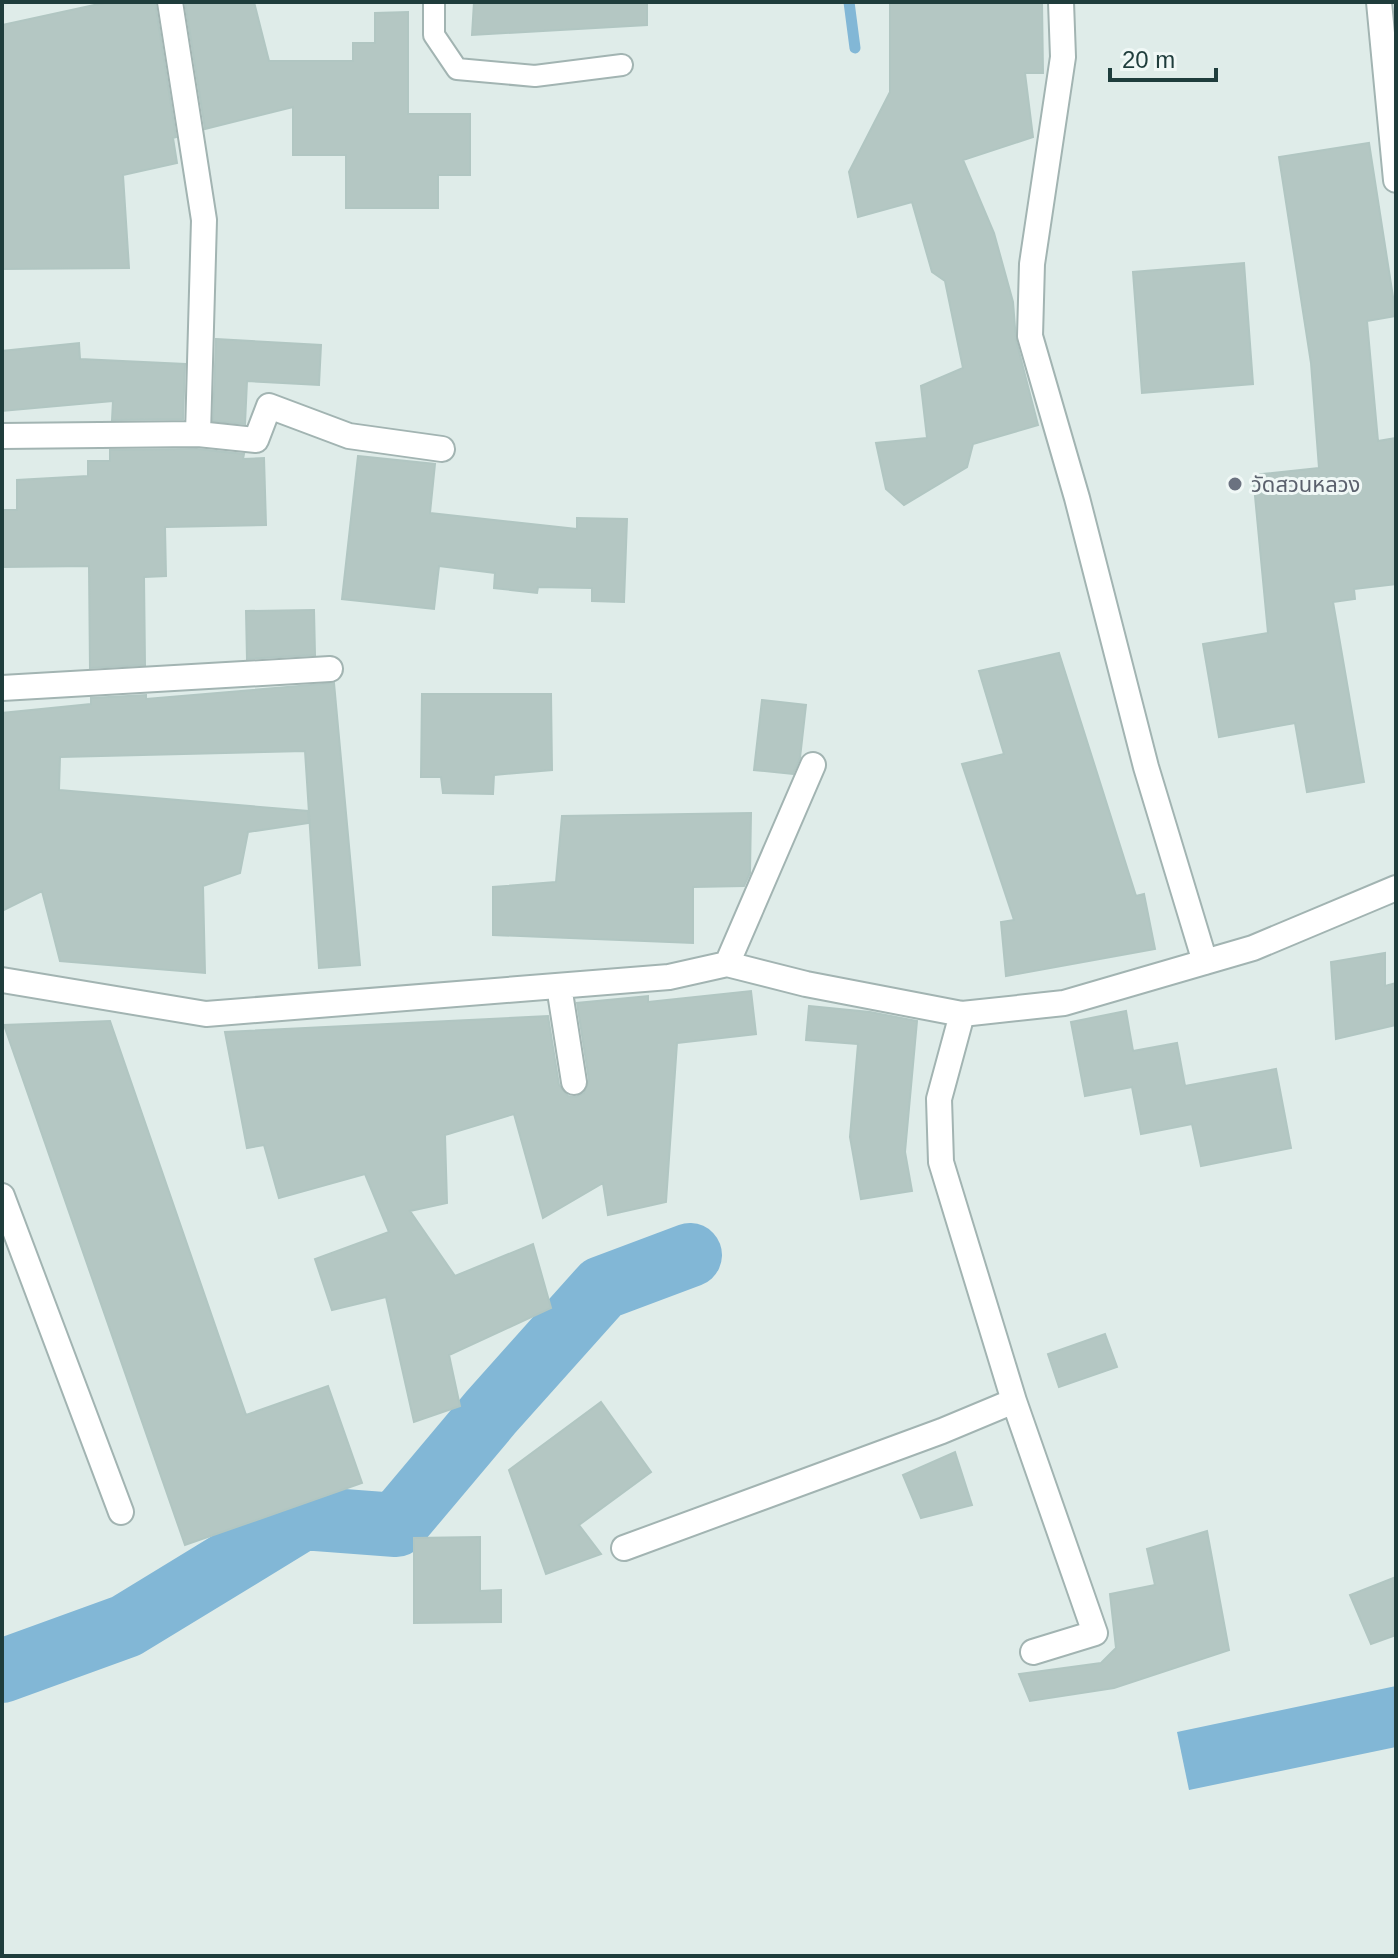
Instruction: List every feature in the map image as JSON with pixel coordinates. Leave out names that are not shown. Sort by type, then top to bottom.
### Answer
[{"type":"street","points":[[170,2],[204,220],[198,434]]},
{"type":"street","points":[[1061,2],[1063,57],[1032,264],[1030,336],[1077,498],[1146,767],[1205,962]]},
{"type":"street","points":[[1379,2],[1396,180]]},
{"type":"street","points":[[2,436],[198,434],[256,440],[269,406],[349,436],[442,449]]},
{"type":"street","points":[[2,688],[330,669]]},
{"type":"street","points":[[727,964],[813,765]]},
{"type":"street","points":[[2,980],[206,1014],[669,977],[727,964],[806,984],[962,1014],[1064,1003],[1253,948],[1396,888]]},
{"type":"street","points":[[559,986],[574,1082]]},
{"type":"street","points":[[962,1014],[939,1099],[941,1162],[1014,1401],[1095,1633],[1033,1652]]},
{"type":"street","points":[[2,1196],[121,1512]]},
{"type":"street","points":[[624,1548],[942,1431],[1014,1401]]},
{"type":"lane","points":[[434,2],[434,35],[457,69],[535,76],[622,65]]},
{"type":"water","points":[[1396,1686],[1396,1747],[1189,1790],[1177,1732]]},
{"type":"building","points":[[108,2],[155,2],[176,137],[173,138],[177,163],[123,175],[129,268],[2,269],[2,25]]},
{"type":"building","points":[[185,2],[254,2],[269,61],[353,61],[353,43],[375,43],[375,13],[408,12],[408,114],[470,114],[470,175],[438,175],[438,208],[346,208],[346,155],[293,155],[293,107],[205,129]]},
{"type":"building","points":[[474,2],[647,2],[647,25],[472,35]]},
{"type":"building","points":[[890,2],[1042,2],[1043,73],[1025,73],[1033,137],[963,160],[994,233],[1013,302],[1016,340],[1038,425],[973,444],[967,467],[904,505],[886,489],[876,443],[927,438],[921,386],[963,368],[945,281],[932,272],[912,202],[858,217],[849,172],[890,92]]},
{"type":"building","points":[[1369,143],[1396,316],[1367,321],[1378,441],[1396,438],[1396,584],[1354,589],[1355,599],[1333,602],[1364,782],[1307,792],[1295,723],[1219,737],[1203,644],[1268,633],[1253,475],[1319,468],[1311,363],[1279,157]]},
{"type":"building","points":[[1244,263],[1253,384],[1142,393],[1133,272]]},
{"type":"building","points":[[216,339],[321,345],[319,385],[247,381],[245,424],[213,421]]},
{"type":"building","points":[[79,343],[80,359],[185,364],[183,419],[112,420],[113,401],[2,411],[2,351]]},
{"type":"building","points":[[197,449],[244,454],[243,459],[264,458],[266,525],[165,527],[166,576],[144,577],[145,665],[90,668],[89,566],[2,567],[2,510],[17,510],[17,480],[88,476],[88,461],[110,461],[110,450]]},
{"type":"building","points":[[358,456],[435,464],[430,513],[577,529],[577,518],[627,519],[624,602],[592,601],[592,588],[538,587],[537,593],[494,588],[495,573],[439,566],[434,609],[342,599]]},
{"type":"building","points":[[314,610],[315,655],[247,659],[246,611]]},
{"type":"building","points":[[1059,653],[1136,896],[1144,894],[1155,949],[1006,976],[1001,922],[1014,920],[962,764],[1004,754],[979,671]]},
{"type":"building","points":[[334,683],[360,965],[319,968],[305,751],[60,757],[59,790],[308,811],[309,823],[248,832],[240,873],[203,886],[205,973],[60,961],[42,891],[2,911],[2,713],[91,704],[91,698],[146,695],[146,699]]},
{"type":"building","points":[[422,694],[551,694],[552,770],[494,775],[493,794],[443,793],[441,777],[421,777]]},
{"type":"building","points":[[762,700],[806,705],[800,758],[793,774],[754,770]]},
{"type":"building","points":[[751,813],[750,873],[744,886],[693,887],[693,943],[493,935],[493,887],[556,882],[562,816]]},
{"type":"building","points":[[1385,953],[1385,986],[1396,983],[1396,1025],[1336,1039],[1331,962]]},
{"type":"building","points":[[751,991],[756,1034],[677,1043],[666,1202],[608,1215],[603,1183],[543,1218],[514,1114],[445,1135],[447,1203],[410,1211],[455,1276],[533,1244],[551,1308],[449,1355],[460,1406],[414,1422],[386,1297],[332,1310],[315,1259],[389,1232],[365,1174],[279,1198],[264,1145],[247,1148],[225,1032],[548,1016],[559,1085],[568,1096],[576,1097],[584,1093],[589,1080],[577,1003],[648,996],[648,1002]]},
{"type":"building","points":[[809,1006],[870,1012],[917,1021],[905,1152],[912,1191],[861,1199],[850,1137],[858,1044],[806,1040]]},
{"type":"building","points":[[1126,1011],[1133,1051],[1177,1043],[1185,1086],[1276,1069],[1291,1148],[1201,1166],[1192,1124],[1141,1134],[1132,1087],[1085,1096],[1071,1022]]},
{"type":"building","points":[[110,1021],[246,1415],[328,1386],[362,1483],[185,1545],[4,1025]]},
{"type":"building","points":[[1105,1334],[1117,1367],[1059,1387],[1048,1354]]},
{"type":"building","points":[[601,1402],[651,1472],[579,1525],[601,1554],[546,1574],[509,1470]]},
{"type":"building","points":[[955,1452],[972,1505],[921,1518],[903,1475]]},
{"type":"building","points":[[1207,1531],[1229,1650],[1114,1688],[1030,1701],[1019,1674],[1101,1663],[1116,1648],[1110,1594],[1155,1585],[1147,1549]]},
{"type":"building","points":[[480,1537],[480,1591],[501,1590],[501,1622],[414,1623],[414,1538]]},
{"type":"building","points":[[1396,1577],[1396,1635],[1371,1644],[1350,1595]]},
{"type":"waterway","points":[[849,2],[855,48]]},
{"type":"waterway","points":[[2,1671],[126,1626],[303,1518],[396,1525],[491,1412],[602,1288],[690,1255]]},
{"type":"place","name":"วัดสวนหลวง","points":[[1235,484]]}]
